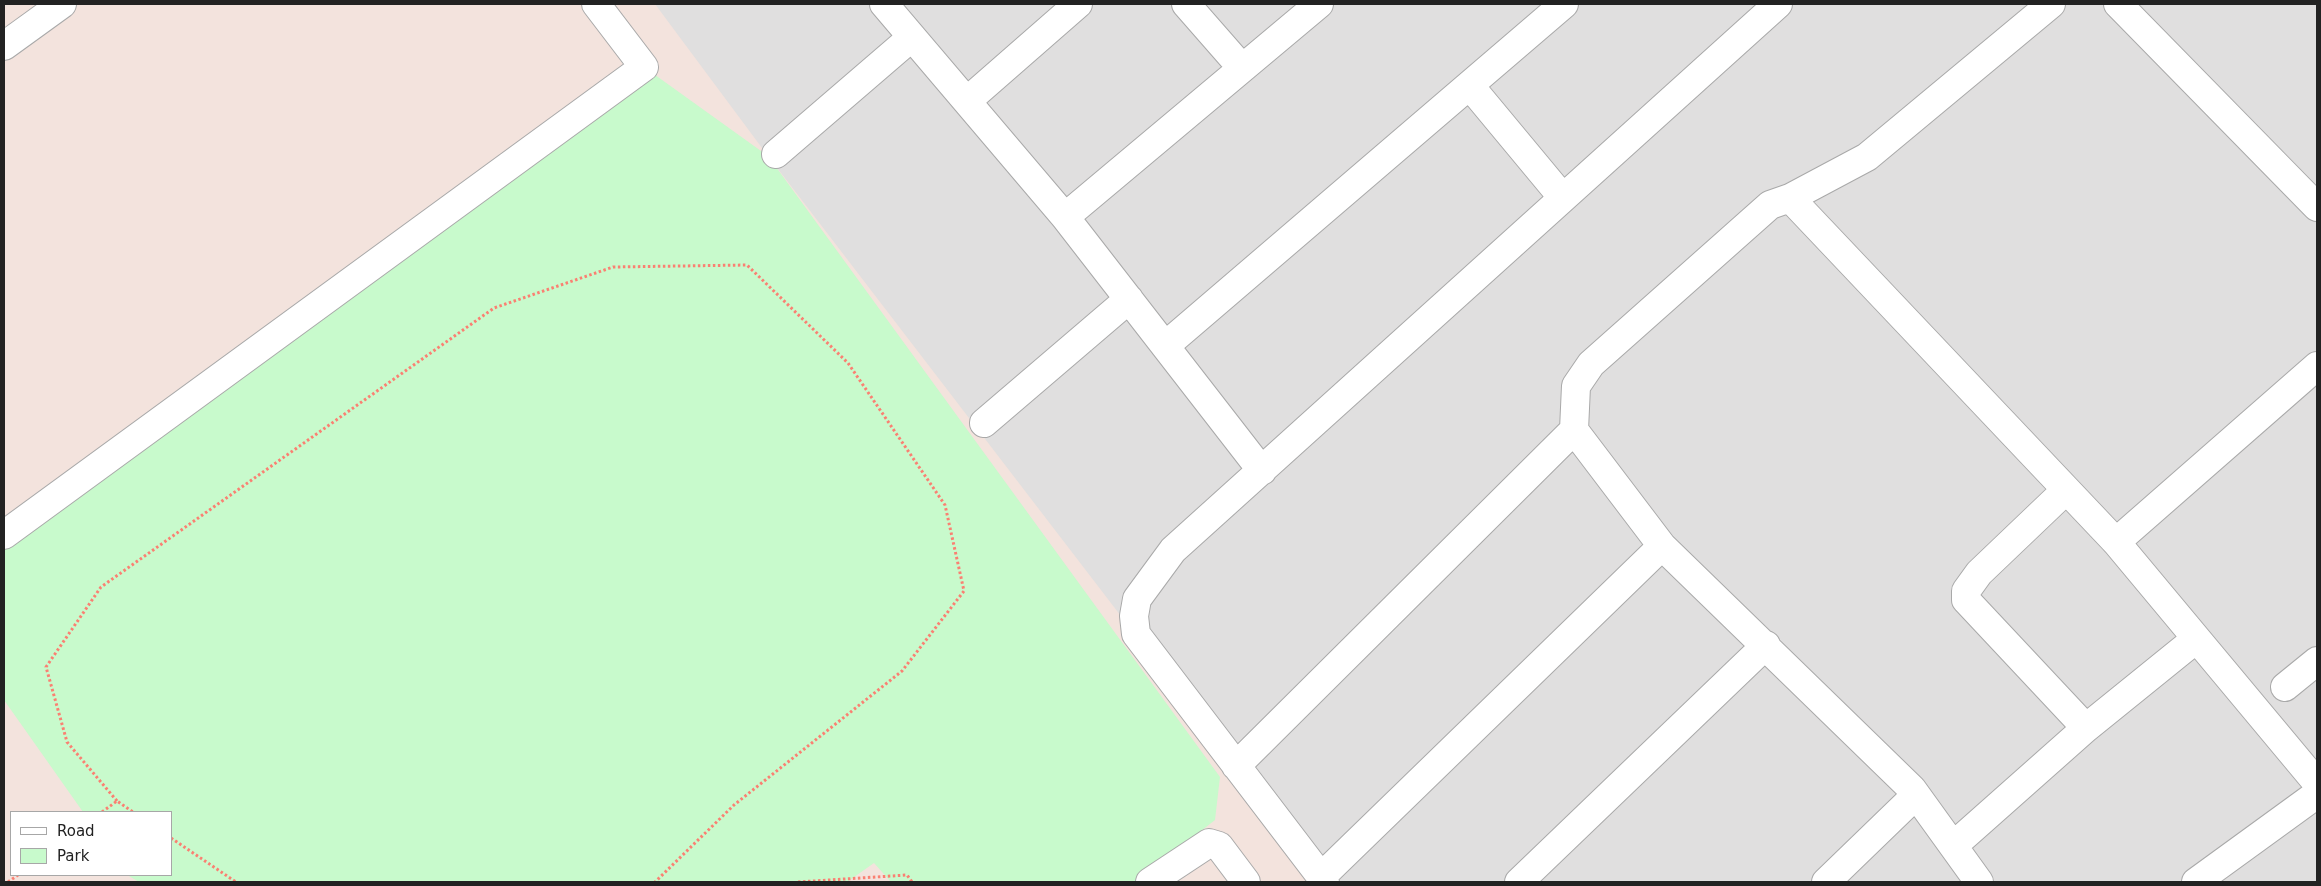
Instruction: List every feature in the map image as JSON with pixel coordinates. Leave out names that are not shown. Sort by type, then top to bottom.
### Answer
[{"type":"street","points":[[4,46],[62,4]]},
{"type":"street","points":[[4,535],[644,67],[596,4]]},
{"type":"street","points":[[884,4],[1065,217],[1262,471]]},
{"type":"street","points":[[967,101],[1078,4]]},
{"type":"street","points":[[1186,4],[1242,68]]},
{"type":"street","points":[[1065,217],[1319,4]]},
{"type":"street","points":[[1165,346],[1564,4]]},
{"type":"street","points":[[1662,546],[1323,880],[1136,634],[1134,616],[1137,599],[1173,550],[1778,4]]},
{"type":"street","points":[[1979,882],[1916,795],[1766,645],[1662,546],[1574,430],[1574,405],[1576,386],[1591,364],[1770,205],[1790,198],[1867,157],[2051,4]]},
{"type":"street","points":[[2118,4],[2317,207]]},
{"type":"street","points":[[776,154],[912,37]]},
{"type":"street","points":[[1470,86],[1564,198]]},
{"type":"street","points":[[1790,198],[2116,542],[2317,783]]},
{"type":"street","points":[[984,423],[1129,299]]},
{"type":"street","points":[[2116,542],[2317,366]]},
{"type":"street","points":[[1236,766],[1574,430]]},
{"type":"street","points":[[2066,490],[1979,573],[1966,591],[1966,600],[2086,728]]},
{"type":"street","points":[[1953,846],[2086,728],[2196,638]]},
{"type":"street","points":[[1519,882],[1766,645]]},
{"type":"street","points":[[2285,687],[2317,661]]},
{"type":"street","points":[[2196,882],[2317,794]]},
{"type":"street","points":[[1826,882],[1916,795]]},
{"type":"street","points":[[1150,882],[1209,843],[1219,846],[1246,882]]},
{"type":"path","points":[[132,811],[117,801],[67,742],[46,667],[101,588],[494,308],[613,267],[747,265],[848,363],[945,505],[964,591],[902,671],[734,805],[655,882]]},
{"type":"path","points":[[103,811],[117,801]]},
{"type":"path","points":[[172,839],[236,882]]},
{"type":"path","points":[[798,882],[907,875],[912,882]]},
{"type":"shaded area","points":[[4,4],[2317,4],[2317,882],[4,882]]},
{"type":"shaded area","points":[[4,4],[655,4],[768,156],[1325,882],[4,882]]},
{"type":"green space","points":[[644,67],[768,156],[1220,777],[1215,820],[1136,882],[891,882],[874,863],[847,882],[139,882],[129,876],[172,876],[172,811],[82,811],[4,700],[4,535]]}]
